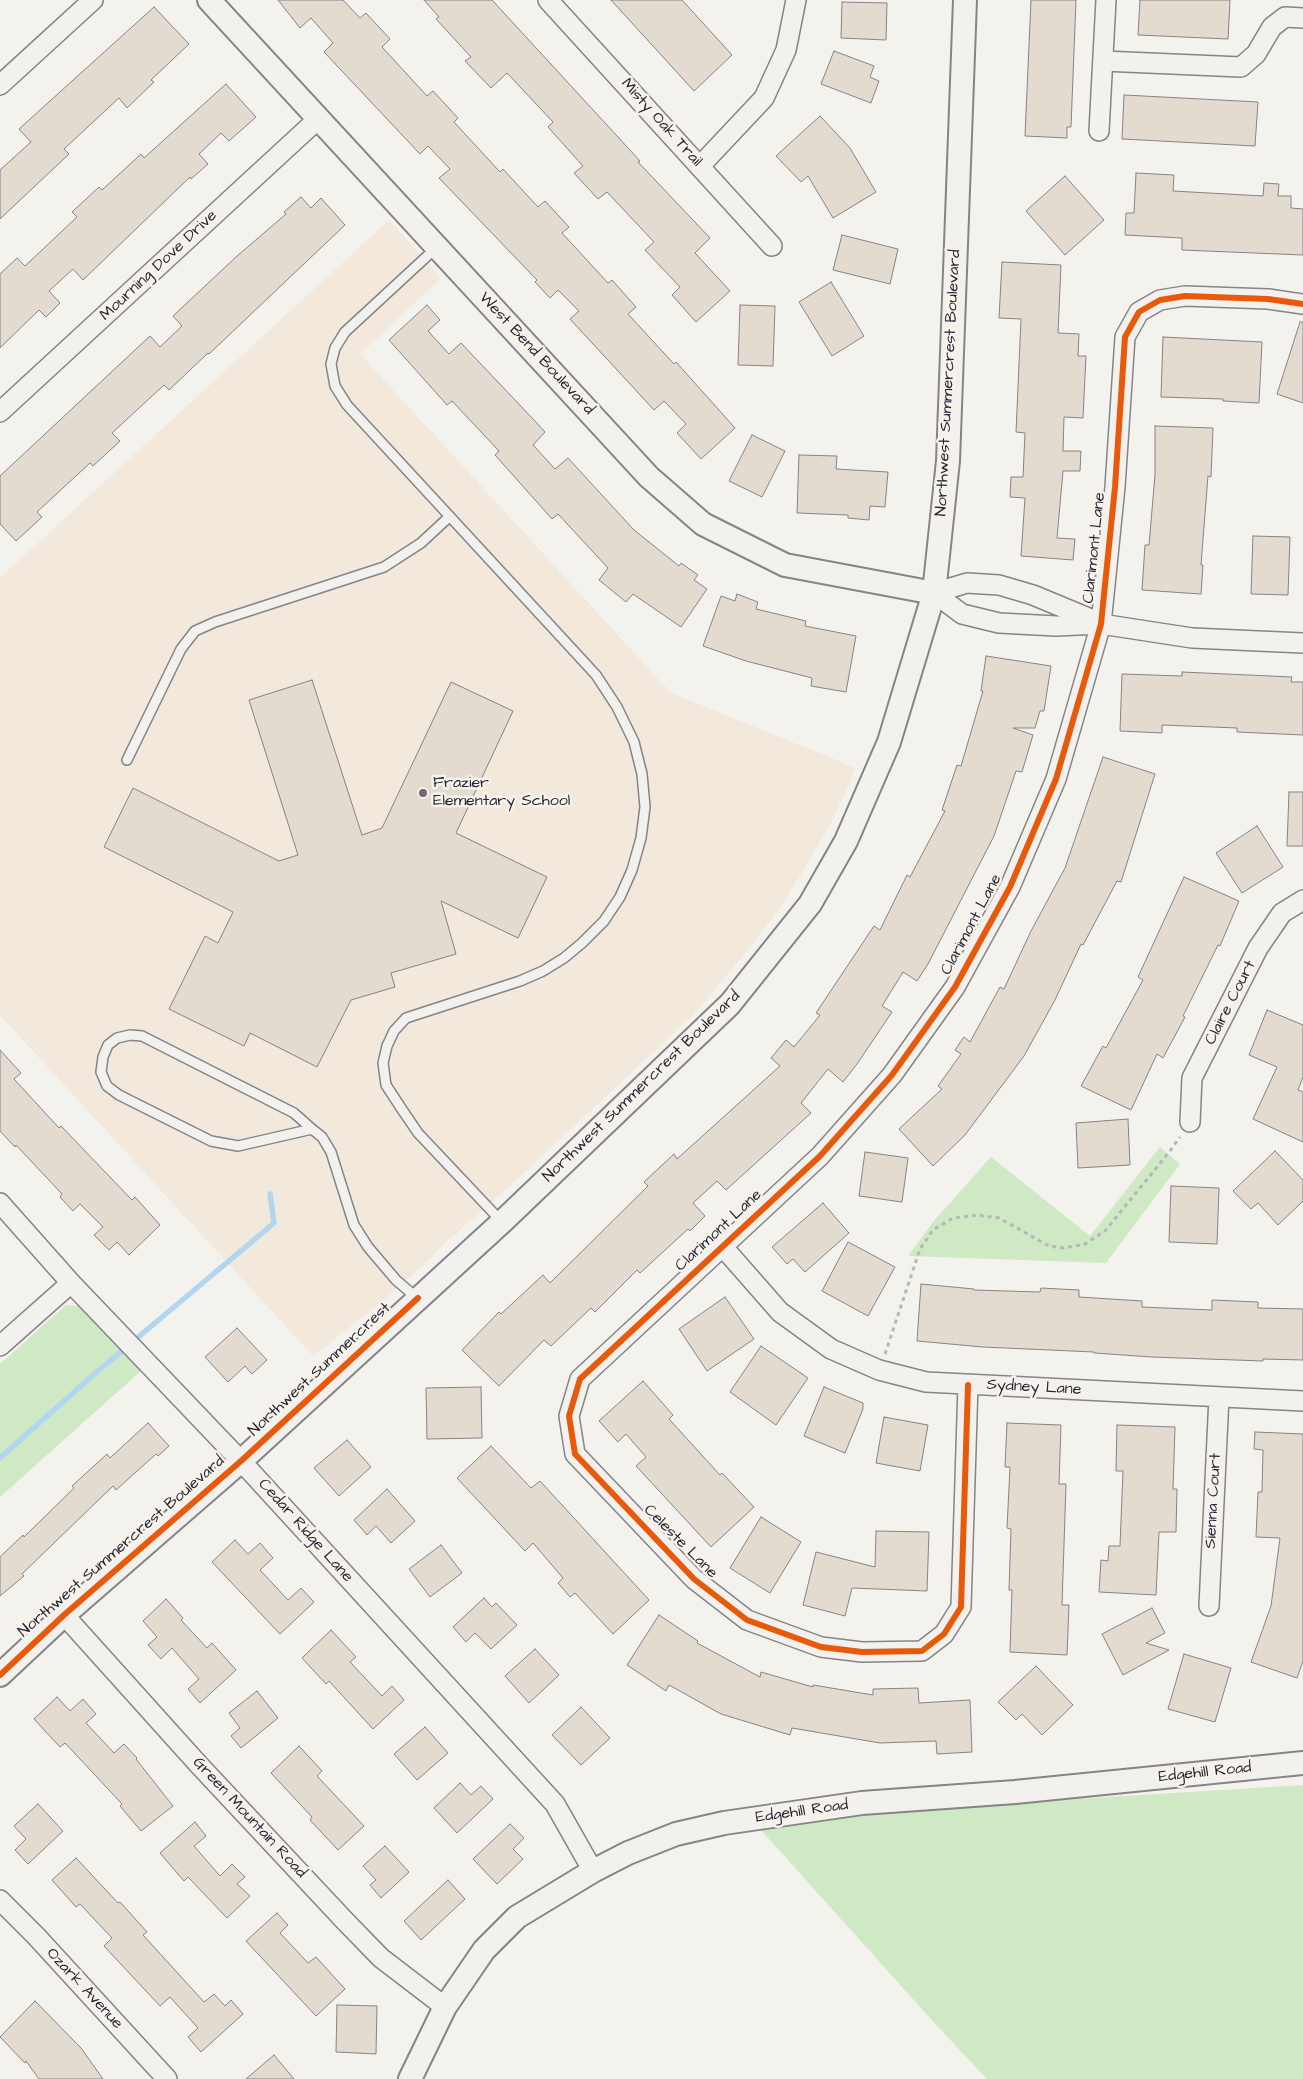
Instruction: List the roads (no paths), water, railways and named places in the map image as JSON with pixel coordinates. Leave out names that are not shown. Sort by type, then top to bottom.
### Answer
[{"type":"street","points":[[0,85],[93,0]]},
{"type":"street","name":"West Bend Boulevard","points":[[209,0],[649,477],[703,524],[786,565],[934,593],[962,614],[999,623],[1056,626],[1101,624],[1192,638],[1303,643]]},
{"type":"street","name":"Misty Oak Trail","points":[[548,0],[772,246]]},
{"type":"street","points":[[700,166],[764,98],[786,50],[796,0]]},
{"type":"street","name":"Northwest Summercrest Boulevard","points":[[418,1298],[502,1222],[730,1004],[810,904],[846,841],[889,742],[934,593],[948,462],[965,0]]},
{"type":"street","points":[[1099,131],[1106,0]]},
{"type":"street","points":[[1103,61],[1241,67],[1256,54],[1272,27],[1285,17],[1303,18]]},
{"type":"street","name":"Mourning Dove Drive","points":[[0,412],[318,119]]},
{"type":"street","name":"Clarimont Lane","points":[[569,1416],[580,1379],[820,1156],[892,1075],[955,987],[1010,887],[1056,779],[1101,624],[1114,487],[1125,336],[1139,312],[1160,300],[1185,296],[1268,299],[1303,304]]},
{"type":"street","name":"West Bend Boulevard","points":[[934,593],[967,583],[999,585],[1033,595],[1101,624]]},
{"type":"street","name":"Claire Court","points":[[1190,1122],[1192,1078],[1258,948],[1282,913],[1303,900]]},
{"type":"street","name":"Cedar Ridge Lane","points":[[0,1203],[71,1283],[241,1461],[555,1804],[593,1871]]},
{"type":"street","name":"Sydney Lane","points":[[723,1247],[780,1312],[831,1349],[879,1370],[926,1382],[1303,1401]]},
{"type":"street","points":[[0,1346],[71,1283]]},
{"type":"street","name":"Northwest Summercrest","points":[[241,1461],[418,1298]]},
{"type":"street","name":"Celeste Lane","points":[[569,1416],[575,1454],[694,1579],[747,1620],[821,1647],[862,1652],[922,1650],[944,1634],[960,1606],[968,1384]]},
{"type":"street","name":"Sienna Court","points":[[1209,1606],[1219,1396]]},
{"type":"street","name":"Northwest Summercrest Boulevard","points":[[0,1675],[64,1615],[241,1461]]},
{"type":"street","name":"Green Mountain Road","points":[[64,1615],[199,1765],[345,1921],[381,1958],[445,2007]]},
{"type":"street","name":"Edgehill Road","points":[[410,2079],[445,2007],[484,1950],[517,1917],[593,1871],[628,1853],[676,1834],[724,1823],[862,1803],[1015,1792],[1303,1764]]},
{"type":"street","name":"Ozark Avenue","points":[[0,1900],[36,1936],[167,2079]]},
{"type":"lane","points":[[437,247],[345,332],[335,348],[331,364],[334,386],[347,405],[596,676],[617,707],[634,742],[643,782],[644,807],[641,838],[620,897],[604,921],[564,958],[543,971],[520,981],[406,1018],[394,1030],[387,1046],[383,1064],[386,1085],[401,1108],[418,1133],[502,1222]]},
{"type":"lane","points":[[127,760],[181,649],[195,631],[215,622],[384,566],[421,543],[449,517]]},
{"type":"lane","points":[[312,1129],[238,1146],[211,1141],[119,1095],[106,1086],[101,1072],[108,1045],[117,1038],[142,1036],[294,1113],[322,1137],[331,1152],[354,1225],[368,1247],[396,1280],[418,1298]]},
{"type":"waterway","points":[[0,1458],[92,1376],[274,1223],[270,1194]]},
{"type":"place","name":"Frazier Elementary School","points":[[423,793]]}]
